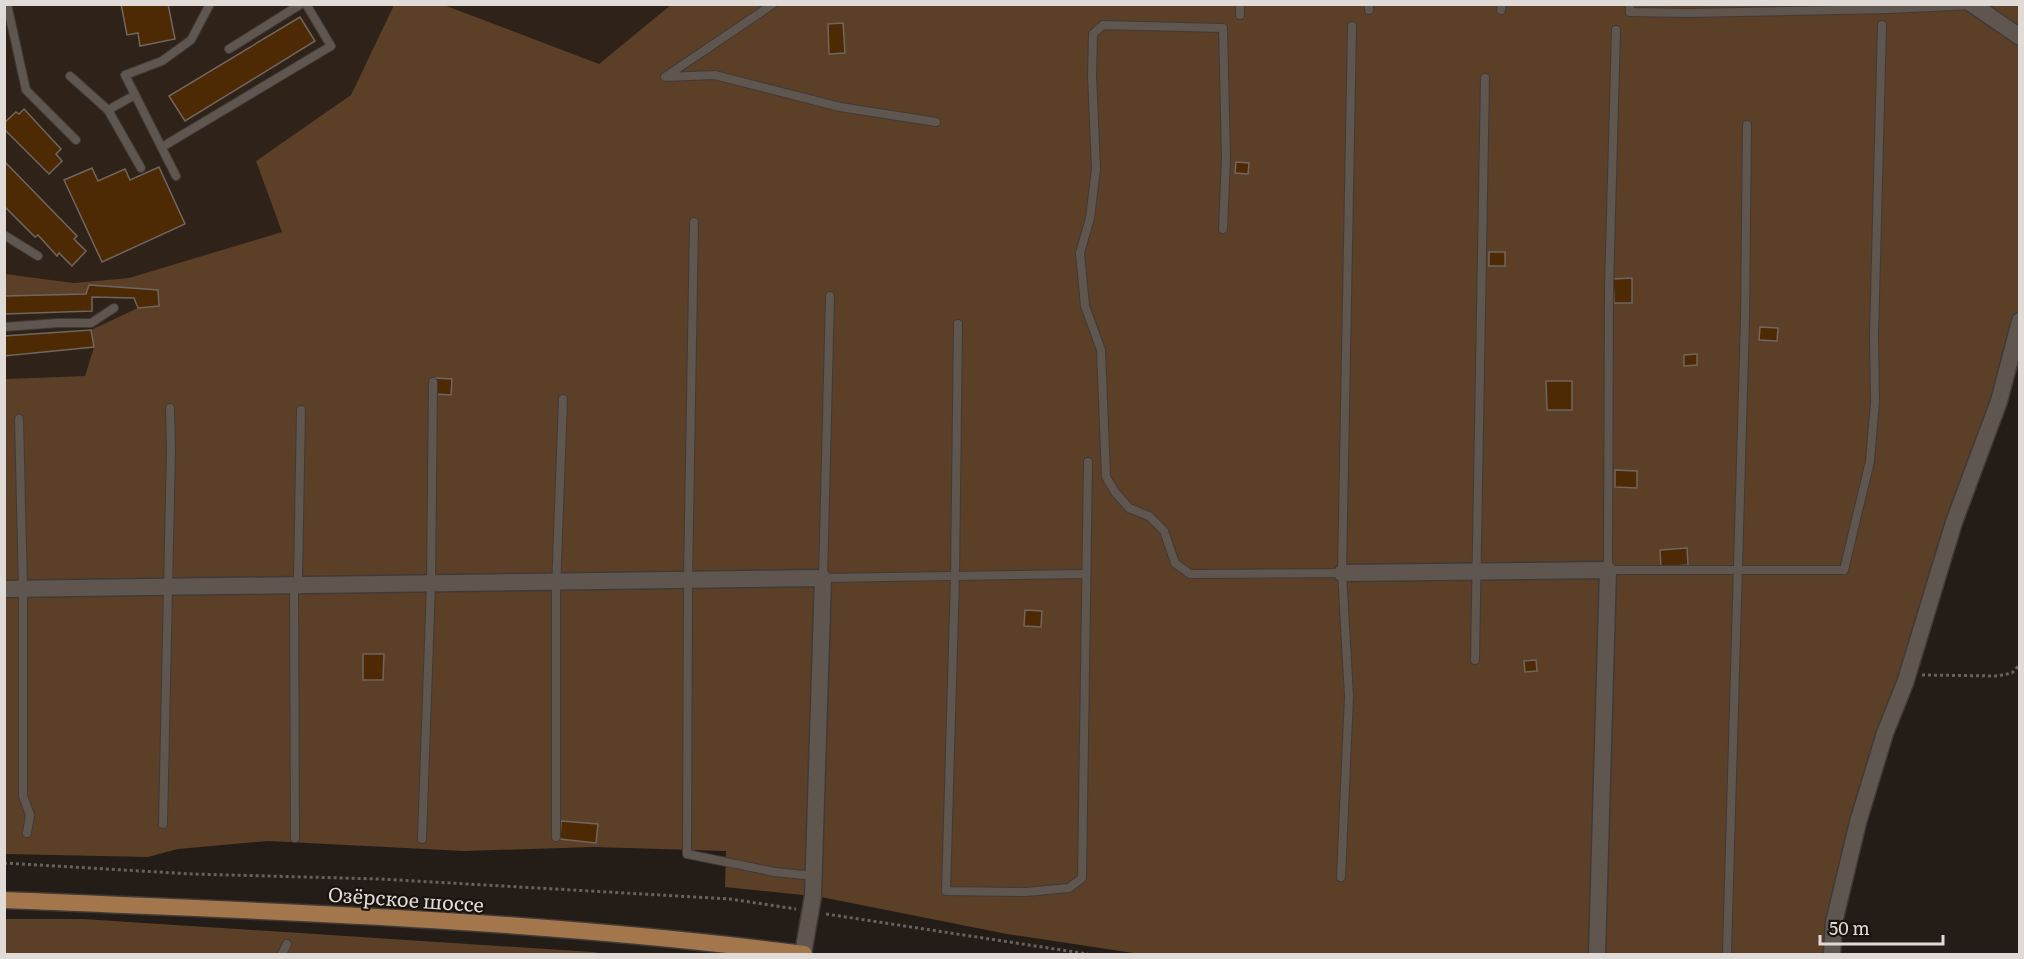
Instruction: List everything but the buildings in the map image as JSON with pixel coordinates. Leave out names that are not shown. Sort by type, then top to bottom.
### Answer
[{"type":"main road","name":"Озёрское шоссе","points":[[4,900],[349,915],[514,926],[632,934],[803,954]]},
{"type":"street","points":[[1972,5],[2019,38]]},
{"type":"street","points":[[1832,954],[1834,922],[1858,822],[1885,733],[1905,683],[1954,522],[1999,401],[2019,321]]},
{"type":"street","points":[[1342,573],[1608,570],[1597,954]]},
{"type":"street","points":[[4,589],[823,578],[814,876],[811,911],[803,954]]},
{"type":"lane","points":[[7,4],[26,90],[76,140]]},
{"type":"lane","points":[[176,176],[125,75],[162,60],[191,40],[210,4]]},
{"type":"lane","points":[[229,49],[301,4]]},
{"type":"lane","points":[[162,147],[331,46],[306,4]]},
{"type":"lane","points":[[774,4],[665,76],[715,75],[840,107],[936,122]]},
{"type":"lane","points":[[1240,4],[1240,15]]},
{"type":"lane","points":[[1630,4],[1630,12],[1688,13],[1761,7],[1972,5]]},
{"type":"lane","points":[[1223,229],[1226,158],[1223,28],[1103,25],[1093,34],[1092,75],[1096,169],[1090,218],[1080,253],[1085,306],[1101,350],[1106,477],[1129,508],[1149,516],[1164,531],[1175,563],[1190,574],[1342,573]]},
{"type":"lane","points":[[1616,30],[1609,288],[1608,570],[1844,570],[1870,461],[1875,402],[1874,336],[1882,25]]},
{"type":"lane","points":[[1341,877],[1348,696],[1342,573],[1352,26]]},
{"type":"lane","points":[[70,76],[108,110],[141,168]]},
{"type":"lane","points":[[1475,660],[1485,78]]},
{"type":"lane","points":[[108,110],[135,95]]},
{"type":"lane","points":[[1727,952],[1745,320],[1747,125]]},
{"type":"lane","points":[[694,222],[688,580],[687,854],[775,872],[814,876]]},
{"type":"lane","points":[[4,235],[38,256]]},
{"type":"lane","points":[[830,296],[823,578],[1085,574]]},
{"type":"lane","points":[[4,327],[91,323],[114,308]]},
{"type":"lane","points":[[958,324],[955,577],[946,891],[1026,892],[1069,888],[1082,878],[1088,462]]},
{"type":"lane","points":[[422,839],[431,584],[433,382]]},
{"type":"lane","points":[[556,837],[558,582],[563,399]]},
{"type":"lane","points":[[163,824],[170,408]]},
{"type":"lane","points":[[295,838],[294,585],[298,578],[301,410]]},
{"type":"lane","points":[[19,419],[23,589],[23,796],[30,815],[27,833]]},
{"type":"lane","points":[[282,954],[287,944]]},
{"type":"path","points":[[1905,683],[1919,675],[1997,676],[2012,673],[2019,664]]},
{"type":"path","points":[[4,863],[192,874],[381,879],[719,898],[1088,954]]},
{"type":"shaded area","points":[[672,4],[2019,5],[2019,321],[1885,733],[1832,954],[1140,954],[1007,934],[821,897],[725,887],[726,851],[594,847],[464,851],[268,841],[178,849],[148,857],[5,854],[5,379],[85,376],[94,347],[91,330],[138,308],[159,306],[157,290],[89,285],[86,294],[5,296],[5,274],[74,283],[129,278],[282,232],[256,161],[351,95],[394,5],[444,5],[599,64]]},
{"type":"shaded area","points":[[5,5],[394,5],[351,95],[256,161],[282,232],[129,278],[74,283],[5,274]]},
{"type":"shaded area","points":[[444,5],[672,5],[599,64]]},
{"type":"shaded area","points":[[89,285],[158,290],[159,306],[138,308],[94,347],[85,376],[5,379],[5,296],[85,294]]},
{"type":"shaded area","points":[[5,919],[83,919],[606,954],[5,954]]}]
